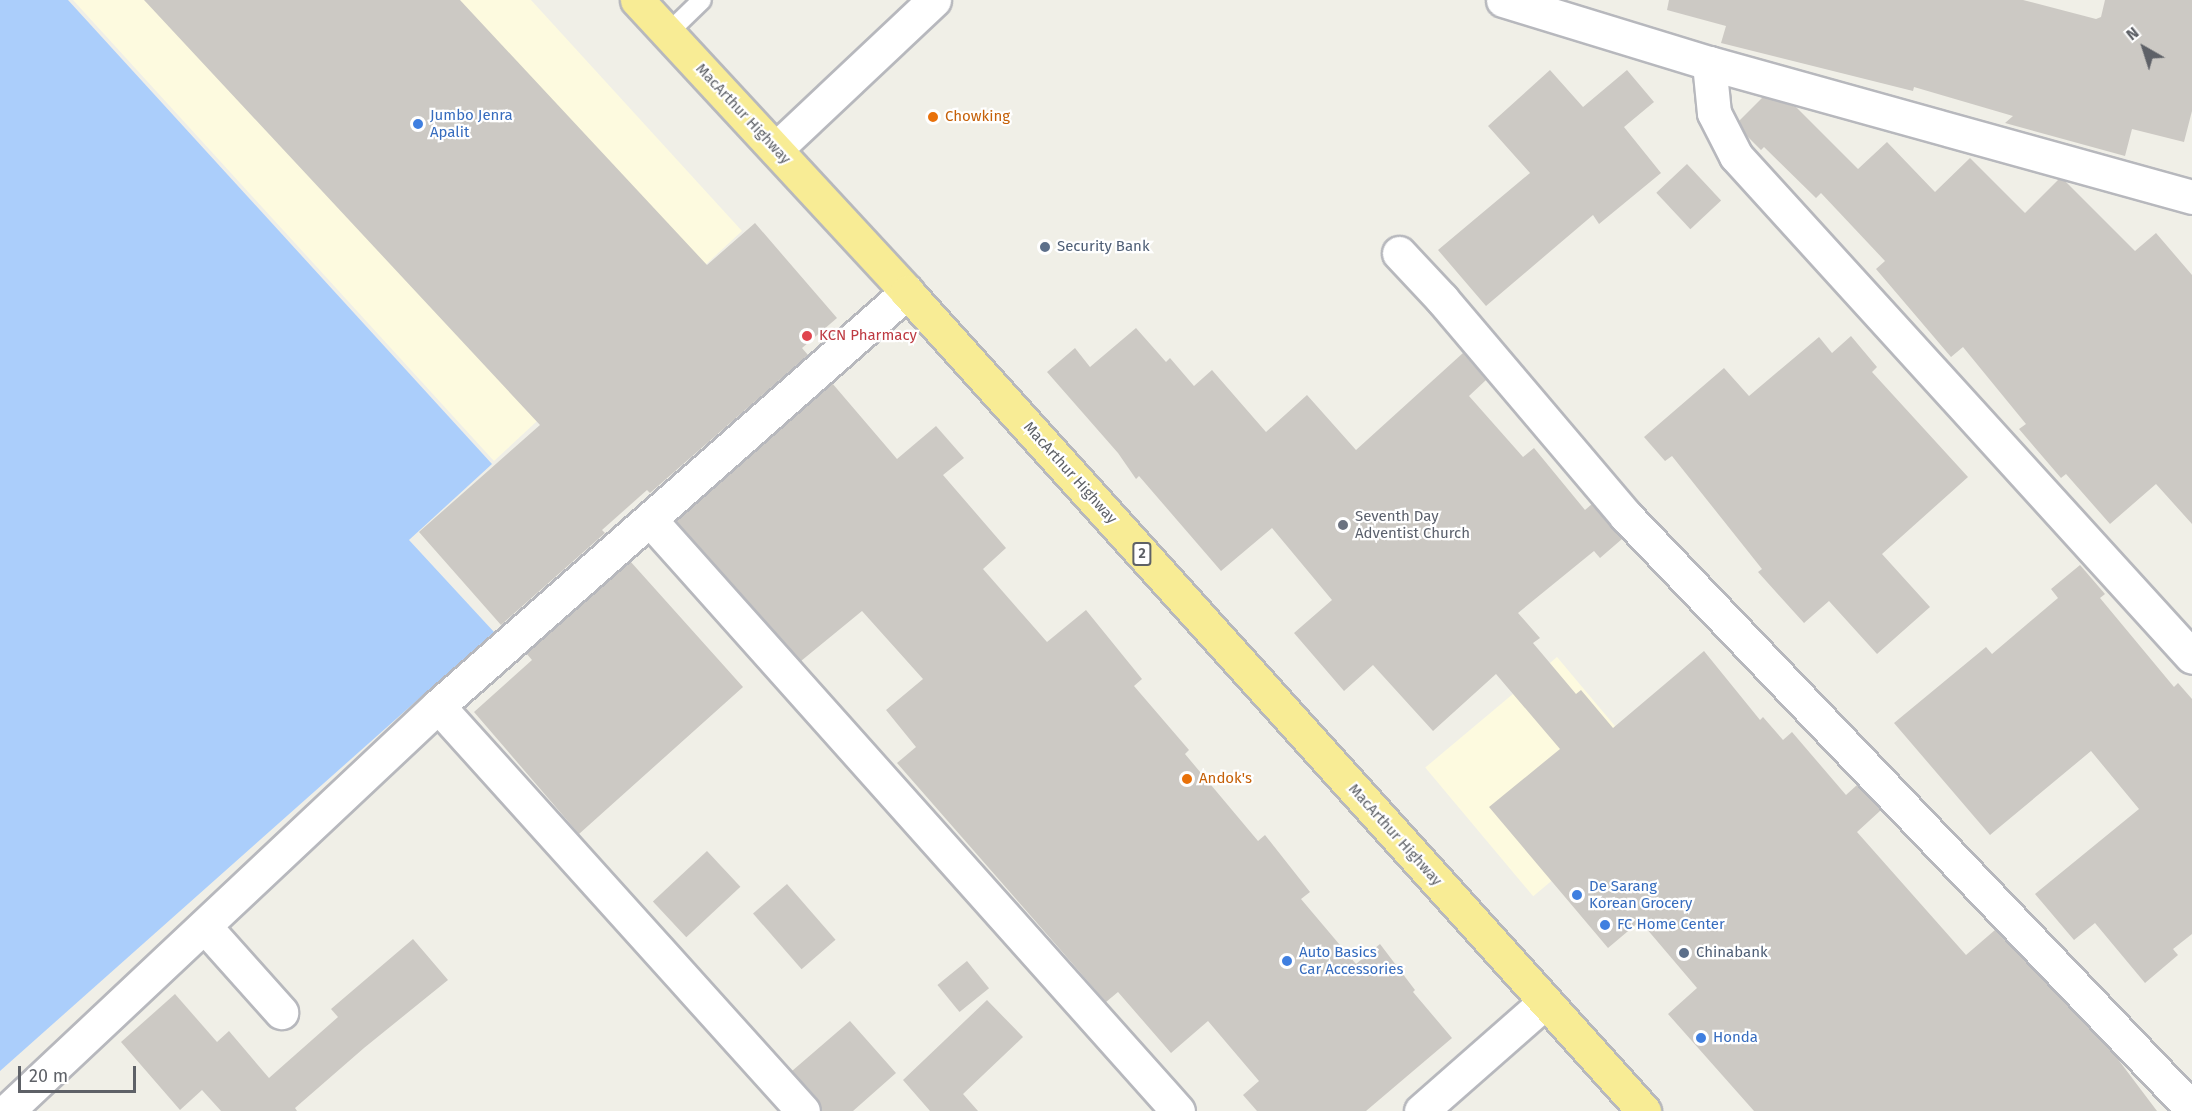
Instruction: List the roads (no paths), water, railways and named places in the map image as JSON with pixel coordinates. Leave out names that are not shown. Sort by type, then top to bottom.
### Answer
[{"type":"highway","name":"MacArthur Highway","points":[[637,0],[907,292],[1644,1111]]},
{"type":"street","points":[[776,149],[934,0]]},
{"type":"street","points":[[1503,0],[1709,63],[2185,201]]},
{"type":"street","points":[[1709,63],[1714,113],[1736,156],[2192,657]]},
{"type":"street","points":[[1399,253],[1442,299],[1626,516],[2192,1109]]},
{"type":"street","points":[[10,1110],[206,928],[438,706],[651,521],[907,292]]},
{"type":"street","points":[[651,521],[1178,1111]]},
{"type":"street","points":[[438,706],[803,1111]]},
{"type":"street","points":[[206,928],[281,1012]]},
{"type":"street","points":[[1421,1111],[1545,1002]]},
{"type":"lane","points":[[668,33],[702,0]]},
{"type":"water","points":[[0,0],[68,0],[492,464],[409,540],[494,632],[0,1071]]},
{"type":"place","name":"Chowking","points":[[933,117]]},
{"type":"place","name":"Jumbo Jenra Apalit","points":[[418,124]]},
{"type":"place","name":"Security Bank","points":[[1045,247]]},
{"type":"place","name":"KCN Pharmacy","points":[[807,336]]},
{"type":"place","name":"Seventh Day Adventist Church","points":[[1343,525]]},
{"type":"place","name":"Andok's","points":[[1187,779]]},
{"type":"place","name":"De Sarang Korean Grocery","points":[[1577,895]]},
{"type":"place","name":"FC Home Center","points":[[1605,925]]},
{"type":"place","name":"Chinabank","points":[[1684,953]]},
{"type":"place","name":"Auto Basics Car Accessories","points":[[1287,961]]},
{"type":"place","name":"Honda","points":[[1701,1038]]}]
